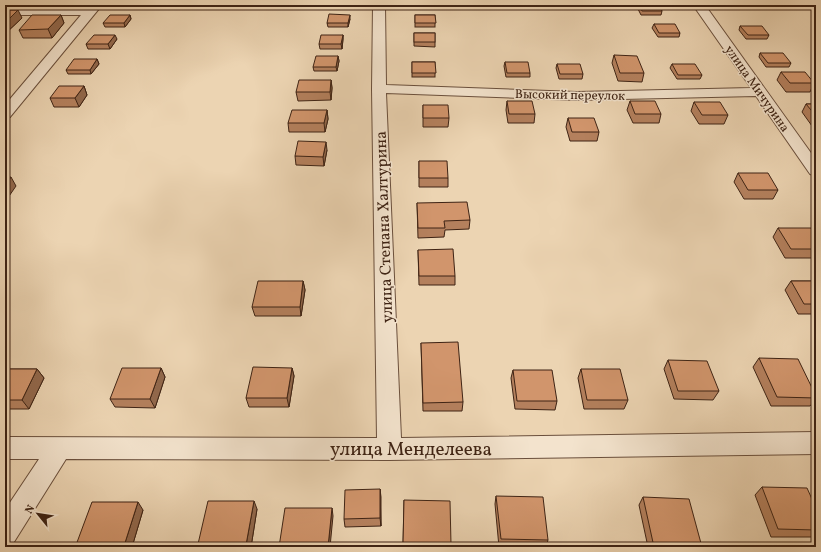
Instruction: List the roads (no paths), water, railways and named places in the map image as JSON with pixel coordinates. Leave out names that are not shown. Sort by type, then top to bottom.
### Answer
[{"type":"street","name":"улица Степана Халтурина","points":[[379,5],[379,89],[389,449]]},
{"type":"street","name":"улица Мичурина","points":[[700,5],[816,171]]},
{"type":"street","points":[[5,12],[94,8]]},
{"type":"street","points":[[5,114],[94,8]]},
{"type":"street","name":"Высокий переулок","points":[[379,89],[577,96],[761,92]]},
{"type":"street","name":"улица Менделеева","points":[[5,448],[389,449],[816,443]]},
{"type":"street","points":[[5,533],[60,448]]}]
